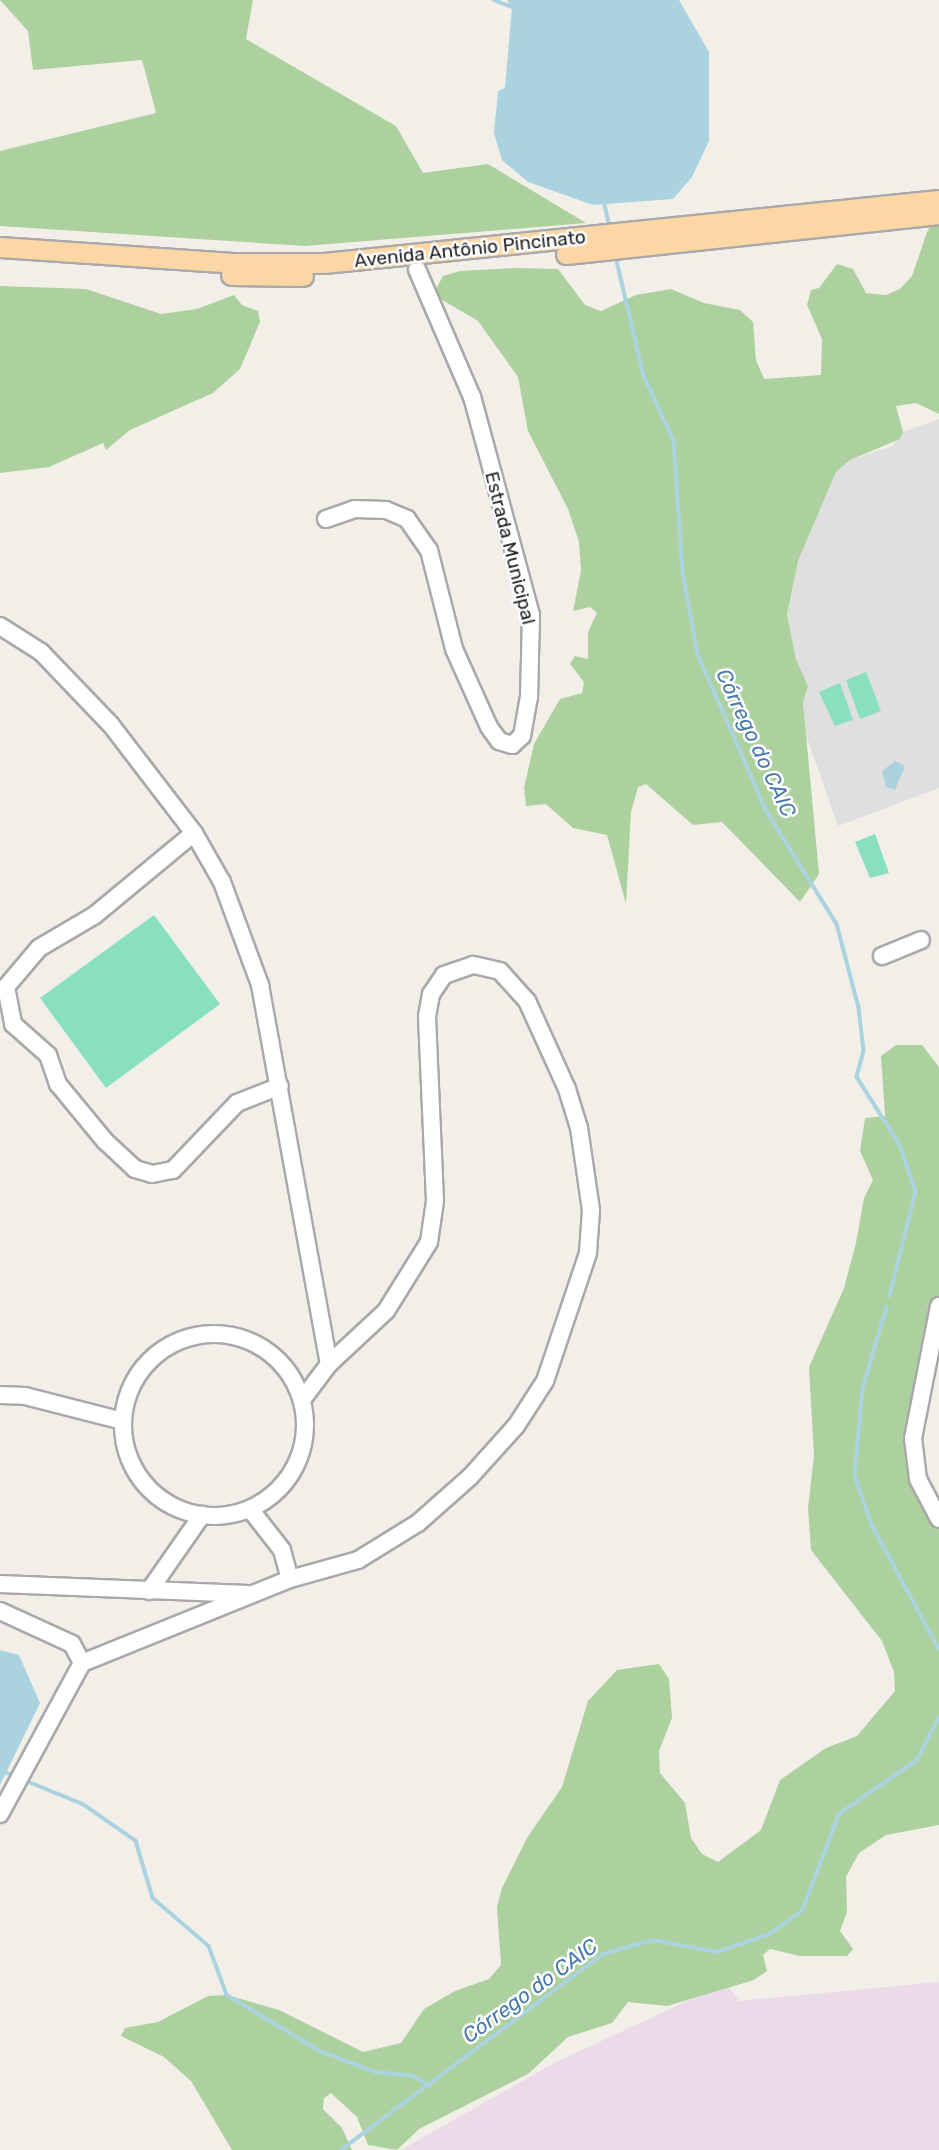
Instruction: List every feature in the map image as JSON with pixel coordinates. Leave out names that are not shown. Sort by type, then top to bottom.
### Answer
[{"type":"main road","name":"Avenida Antônio Pincinato","points":[[0,247],[236,262],[324,263],[939,200]]},
{"type":"main road","name":"Avenida Antônio Pincinato","points":[[0,259],[267,276],[416,269],[939,214]]},
{"type":"street","name":"Estrada Municipal","points":[[326,519],[355,509],[386,510],[407,519],[429,550],[454,649],[489,727],[499,741],[512,746],[522,736],[529,698],[530,615],[472,397],[416,269]]},
{"type":"street","points":[[0,626],[41,652],[111,725],[194,833],[222,882],[260,985],[329,1364]]},
{"type":"street","points":[[194,833],[95,915],[39,948],[6,987],[13,1024],[48,1055],[58,1084],[105,1141],[135,1169],[152,1174],[173,1170],[237,1104],[280,1086]]},
{"type":"street","points":[[882,956],[923,939]]},
{"type":"street","points":[[0,1814],[82,1663],[290,1580],[358,1560],[418,1523],[459,1486],[516,1426],[545,1381],[588,1253],[591,1210],[579,1128],[539,1024],[513,981],[500,971],[473,965],[444,975],[431,994],[426,1017],[435,1201],[429,1242],[386,1311],[329,1364],[302,1399]]},
{"type":"street","points":[[939,1306],[934,1350],[914,1421],[914,1455],[918,1479],[939,1519]]},
{"type":"street","points":[[218,1334],[246,1339],[271,1353],[290,1374],[302,1399],[306,1426],[302,1451],[282,1485],[250,1509],[202,1515],[176,1508],[153,1493],[136,1473],[125,1448],[122,1421],[128,1393],[142,1368],[163,1349],[189,1337],[218,1334]]},
{"type":"street","points":[[0,1395],[25,1396],[122,1421]]},
{"type":"street","points":[[250,1509],[282,1550],[290,1580]]},
{"type":"street","points":[[149,1591],[202,1515]]},
{"type":"street","points":[[0,1584],[254,1594]]},
{"type":"street","points":[[0,1611],[72,1644],[82,1663]]},
{"type":"shaded area","points":[[939,419],[939,788],[838,826],[805,732],[803,702],[808,686],[796,659],[787,616],[798,561],[836,472],[850,460],[892,446],[903,432]]},
{"type":"shaded area","points":[[939,1982],[939,2150],[401,2150],[554,2063],[726,1983],[739,2001]]},
{"type":"green space","points":[[0,0],[253,0],[246,39],[396,126],[423,173],[488,164],[586,223],[305,246],[0,226],[0,151],[156,113],[142,60],[33,70],[28,31]]},
{"type":"green space","points":[[939,215],[939,414],[916,403],[896,406],[903,432],[900,439],[850,460],[836,472],[798,561],[787,615],[796,659],[808,686],[803,702],[819,874],[800,902],[722,822],[693,825],[646,784],[638,787],[631,812],[626,904],[607,835],[573,828],[546,804],[526,806],[524,788],[534,744],[560,699],[582,693],[584,682],[570,664],[575,656],[588,659],[588,632],[597,613],[590,607],[573,611],[581,571],[579,542],[568,509],[528,431],[518,377],[478,321],[439,298],[436,289],[443,276],[460,271],[558,269],[585,305],[601,311],[636,295],[671,289],[704,303],[740,310],[753,322],[756,360],[764,379],[821,375],[822,339],[807,305],[811,290],[819,288],[837,264],[853,269],[866,293],[886,295],[900,289],[912,276],[927,232]]},
{"type":"green space","points":[[0,286],[86,289],[161,314],[197,309],[234,295],[242,305],[258,311],[260,322],[240,369],[213,393],[130,430],[106,450],[103,443],[49,467],[0,473]]},
{"type":"green space","points":[[866,672],[881,711],[860,719],[846,680]]},
{"type":"green space","points":[[840,683],[853,720],[835,726],[819,692]]},
{"type":"green space","points":[[875,834],[889,873],[870,878],[855,842]]},
{"type":"green space","points":[[154,915],[220,1004],[106,1088],[40,998]]},
{"type":"green space","points":[[896,1045],[922,1045],[939,1067],[939,1301],[921,1356],[910,1414],[910,1452],[939,1508],[939,1825],[886,1835],[859,1853],[846,1877],[847,1912],[840,1931],[853,1949],[847,1956],[800,1956],[770,1949],[763,1955],[767,1971],[754,1980],[667,2006],[628,2002],[612,2023],[568,2037],[528,2074],[419,2129],[397,2150],[368,2145],[357,2117],[331,2093],[324,2098],[323,2109],[342,2128],[352,2150],[232,2150],[191,2081],[164,2057],[121,2036],[125,2028],[158,2022],[208,1996],[227,1995],[279,2010],[363,2052],[401,2043],[424,2009],[455,1991],[489,1979],[501,1965],[497,1907],[502,1888],[527,1838],[562,1787],[588,1701],[617,1670],[659,1664],[669,1679],[672,1718],[659,1751],[660,1773],[685,1803],[691,1838],[702,1854],[718,1862],[761,1830],[780,1780],[826,1748],[857,1736],[895,1691],[894,1672],[882,1641],[811,1550],[808,1508],[814,1456],[809,1367],[844,1288],[864,1198],[873,1180],[860,1151],[865,1118],[885,1116],[881,1056]]},
{"type":"water","points":[[507,0],[679,0],[709,52],[709,141],[692,177],[673,199],[593,205],[528,182],[502,160],[494,133],[498,91],[505,88],[512,7]]},
{"type":"water","points":[[895,761],[905,766],[895,790],[886,787],[882,771]]},
{"type":"water","points":[[0,1650],[19,1655],[40,1703],[0,1785]]},
{"type":"waterway","points":[[494,0],[512,7]]},
{"type":"waterway","points":[[604,201],[610,227]]},
{"type":"waterway","name":"Córrego do CAIC","points":[[617,261],[644,376],[674,441],[683,573],[698,654],[766,810],[837,924],[859,1008],[864,1051],[857,1077],[900,1145],[916,1192],[890,1296]]},
{"type":"waterway","name":"Córrego do CAIC","points":[[887,1307],[863,1389],[855,1476],[872,1525],[939,1649]]},
{"type":"waterway","name":"Córrego do CAIC","points":[[341,2150],[603,1954],[653,1940],[717,1952],[770,1934],[802,1911],[839,1814],[917,1760],[939,1717]]},
{"type":"waterway","points":[[29,1782],[83,1804],[136,1841],[153,1898],[209,1946],[227,1995],[322,2052],[376,2072],[414,2076],[430,2086]]}]
